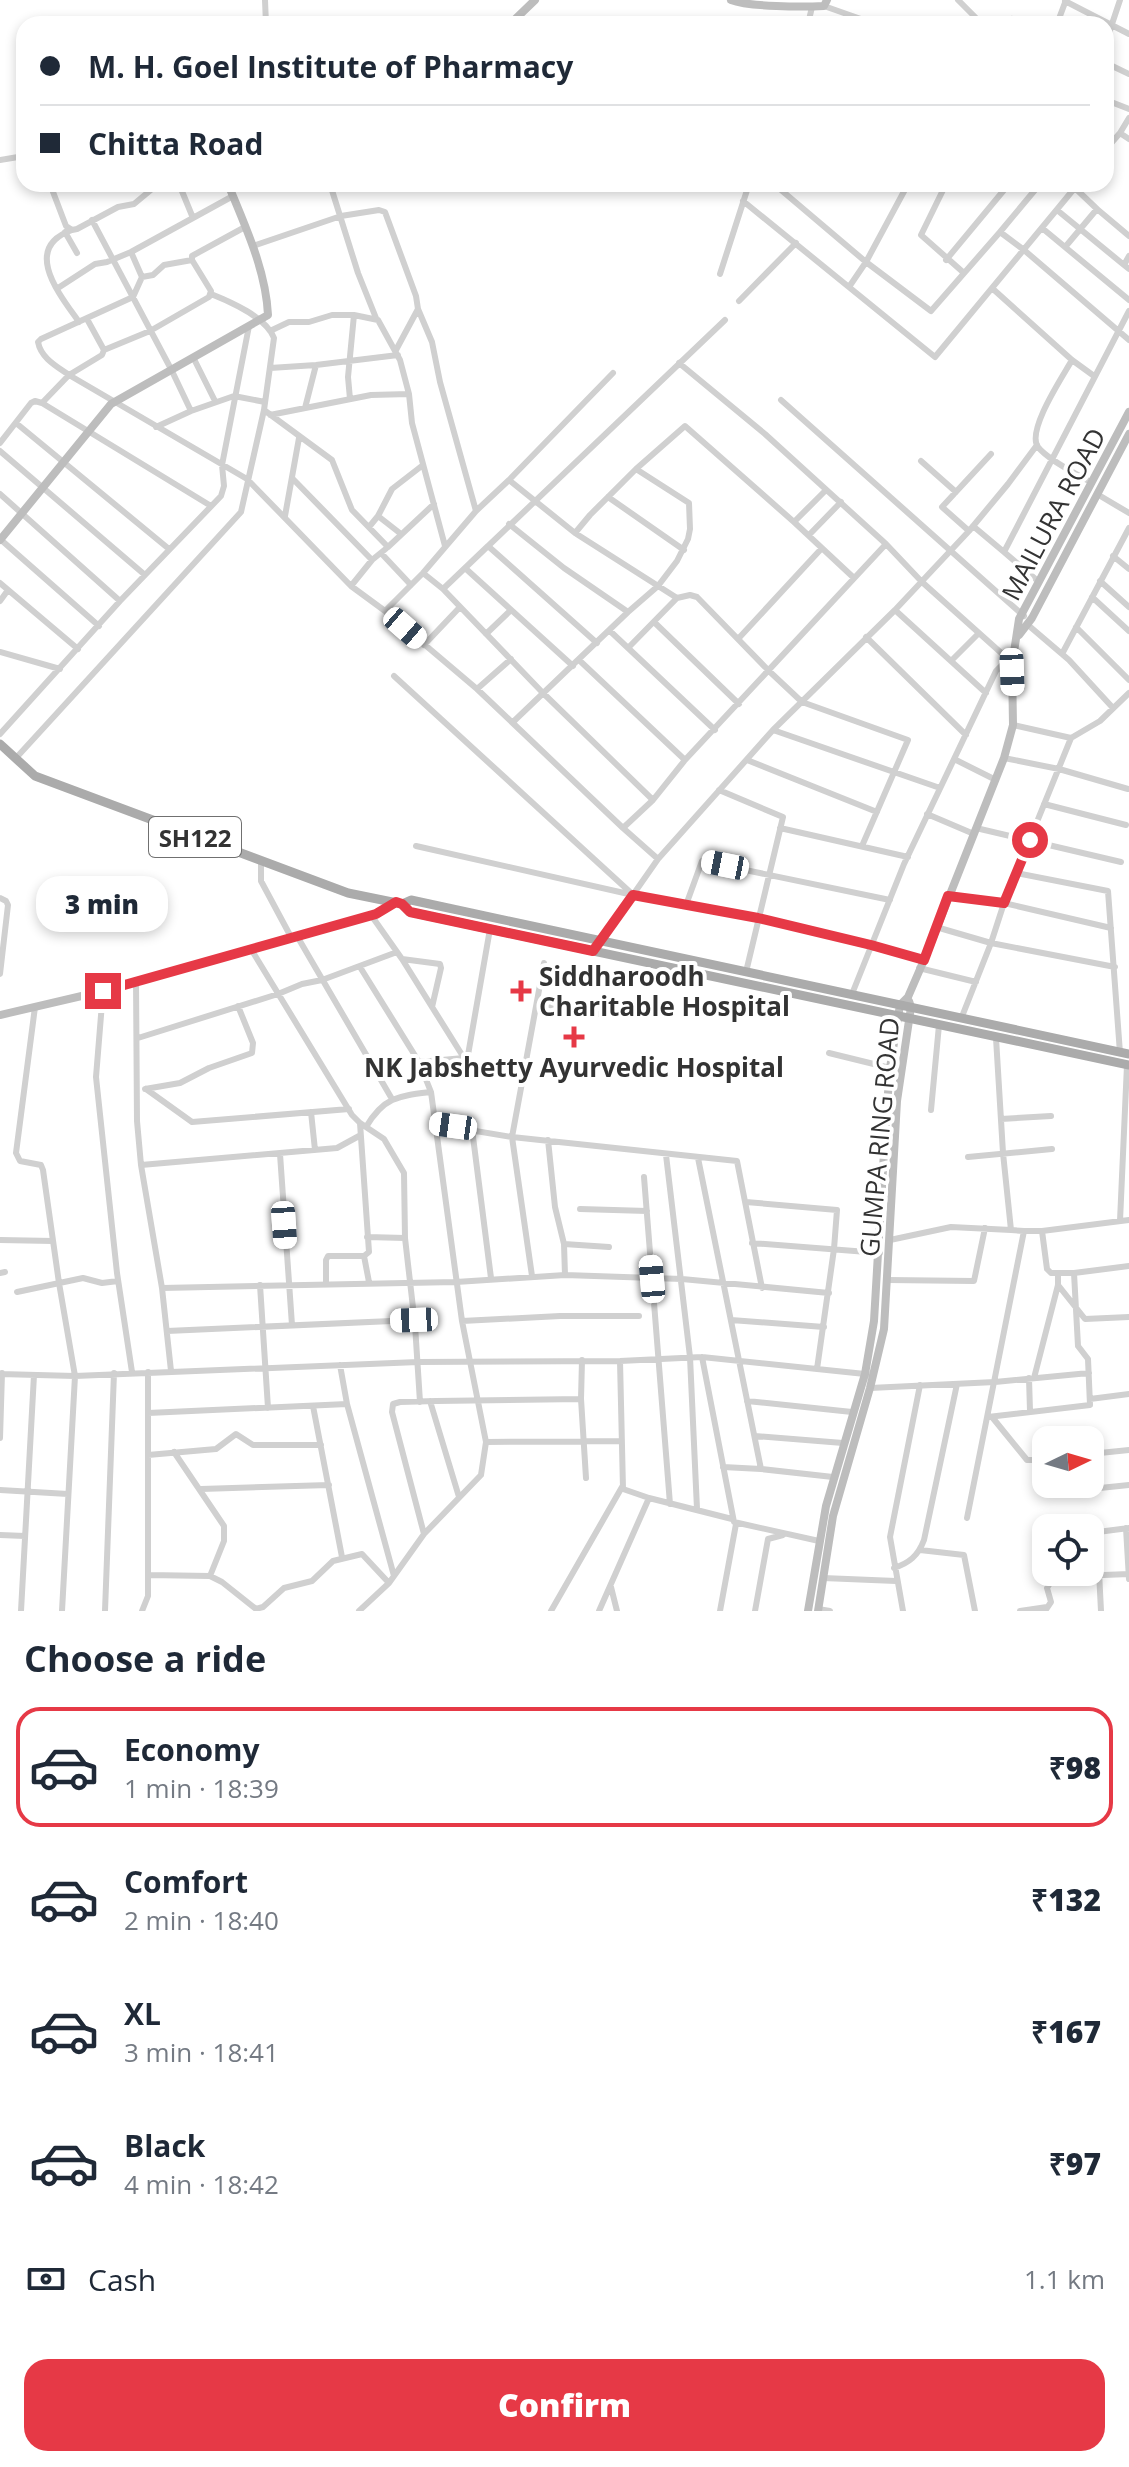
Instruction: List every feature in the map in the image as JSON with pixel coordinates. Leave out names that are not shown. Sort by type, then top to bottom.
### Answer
[{"type":"main road","name":"SH122","points":[[2,749],[35,776],[348,893],[399,903],[411,900],[852,994],[1126,1059]]},
{"type":"main road","points":[[399,903],[410,912],[996,1038],[1126,1059]]},
{"type":"street","points":[[518,16],[535,0]]},
{"type":"street","points":[[731,0],[743,4],[812,7],[825,3],[856,16]]},
{"type":"street","points":[[958,0],[966,3]]},
{"type":"street","points":[[1066,1],[1093,16]]},
{"type":"street","points":[[810,16],[812,7]]},
{"type":"street","points":[[1114,140],[1129,118]]},
{"type":"street","points":[[1120,133],[1129,139]]},
{"type":"street","points":[[53,192],[77,253]]},
{"type":"street","points":[[104,350],[83,320],[59,294],[46,264],[46,255],[52,241],[68,231],[118,207],[134,204],[148,192]]},
{"type":"street","points":[[182,192],[193,218]]},
{"type":"street","points":[[99,626],[0,539],[114,402],[268,315],[253,246],[231,192]]},
{"type":"street","points":[[333,192],[358,273],[376,318],[397,352],[409,394],[412,423],[445,546]]},
{"type":"street","points":[[720,274],[746,192]]},
{"type":"street","points":[[783,192],[866,262],[931,311],[1033,192]]},
{"type":"street","points":[[849,287],[904,192]]},
{"type":"street","points":[[942,192],[921,235],[964,273]]},
{"type":"street","points":[[946,260],[1002,192]]},
{"type":"street","points":[[743,201],[935,357],[1071,192]]},
{"type":"street","points":[[1081,192],[1129,236]]},
{"type":"street","points":[[58,288],[95,264],[131,252],[233,196]]},
{"type":"street","points":[[1066,246],[1097,209]]},
{"type":"street","points":[[253,246],[341,216],[379,210],[385,212],[432,342],[476,511]]},
{"type":"street","points":[[1057,210],[1126,267],[1129,256]]},
{"type":"street","points":[[92,220],[191,411]]},
{"type":"street","points":[[16,758],[237,517],[242,506],[266,409],[274,338],[270,331],[254,323],[242,307],[211,294],[192,260],[195,252],[245,227]]},
{"type":"street","points":[[1042,228],[1129,300]]},
{"type":"street","points":[[1000,232],[1129,340]]},
{"type":"street","points":[[739,301],[796,243]]},
{"type":"street","points":[[131,252],[142,277],[133,297],[38,342],[47,359],[69,375],[247,479],[351,586],[477,689],[658,859]]},
{"type":"street","points":[[142,277],[153,275],[164,265],[192,260]]},
{"type":"street","points":[[993,289],[1094,376]]},
{"type":"street","points":[[42,403],[69,375],[102,355],[104,350],[150,331],[211,294]]},
{"type":"street","points":[[397,352],[418,309]]},
{"type":"street","points":[[1004,552],[1129,311]]},
{"type":"street","points":[[270,331],[289,322],[309,322],[332,315],[376,318]]},
{"type":"street","points":[[350,399],[348,377],[354,315]]},
{"type":"street","points":[[443,589],[725,320]]},
{"type":"street","points":[[0,734],[222,492],[222,465],[234,396],[254,323]]},
{"type":"street","points":[[270,368],[316,365],[397,352]]},
{"type":"street","points":[[193,357],[215,401]]},
{"type":"street","points":[[1072,360],[1038,422],[1035,431],[1037,445],[1092,483]]},
{"type":"street","points":[[679,363],[841,502],[922,582],[1010,660],[996,671],[927,814],[852,994]]},
{"type":"street","points":[[305,408],[316,365]]},
{"type":"street","points":[[385,611],[423,573],[476,511],[613,373]]},
{"type":"street","points":[[266,409],[305,408],[350,399],[409,394]]},
{"type":"street","points":[[156,427],[234,396],[266,409],[299,438],[332,460],[352,510],[388,547]]},
{"type":"street","points":[[781,400],[951,549],[1062,654],[1113,708]]},
{"type":"street","points":[[0,443],[31,403],[42,403],[211,506]]},
{"type":"street","name":"MAILURA ROAD","points":[[1026,620],[1039,582],[1129,412]]},
{"type":"street","points":[[16,423],[169,549]]},
{"type":"street","points":[[575,533],[636,469],[685,426],[854,578]]},
{"type":"street","name":"MAILURA ROAD","points":[[908,997],[1004,758],[1013,725],[1010,660],[1018,635],[1129,434]]},
{"type":"street","points":[[285,516],[299,438]]},
{"type":"street","points":[[593,951],[658,859],[773,730],[895,610],[971,529],[1037,445]]},
{"type":"street","points":[[0,451],[145,575]]},
{"type":"street","points":[[991,454],[942,507],[1039,582]]},
{"type":"street","points":[[921,461],[956,492]]},
{"type":"street","points":[[369,527],[392,489],[423,465]]},
{"type":"street","points":[[513,722],[658,586],[684,550],[690,529],[689,503],[636,469]]},
{"type":"street","points":[[292,478],[372,560]]},
{"type":"street","points":[[509,480],[575,533],[677,598]]},
{"type":"street","points":[[794,522],[826,490]]},
{"type":"street","points":[[0,494],[120,601]]},
{"type":"street","points":[[1097,494],[1129,513]]},
{"type":"street","points":[[608,497],[684,550]]},
{"type":"street","points":[[809,535],[841,502]]},
{"type":"street","points":[[351,586],[372,560],[434,504]]},
{"type":"street","points":[[378,516],[401,534]]},
{"type":"street","points":[[509,524],[564,568],[628,612]]},
{"type":"street","points":[[1062,654],[1129,528]]},
{"type":"street","points":[[623,828],[653,800],[685,760],[886,544]]},
{"type":"street","points":[[486,548],[488,546],[597,643]]},
{"type":"street","points":[[738,639],[822,548]]},
{"type":"street","points":[[381,553],[411,585]]},
{"type":"street","points":[[1113,556],[1129,569]]},
{"type":"street","points":[[465,568],[573,666]]},
{"type":"street","points":[[423,573],[443,589],[543,693],[653,800]]},
{"type":"street","points":[[1100,581],[1129,607]]},
{"type":"street","points":[[0,583],[78,649]]},
{"type":"street","points":[[0,601],[8,590]]},
{"type":"street","points":[[628,648],[677,598],[697,597],[802,702],[908,740],[862,846]]},
{"type":"street","points":[[1092,597],[1129,631]]},
{"type":"street","points":[[424,645],[460,607]]},
{"type":"street","points":[[895,610],[986,693]]},
{"type":"street","points":[[486,634],[510,611]]},
{"type":"street","points":[[654,622],[739,704]]},
{"type":"street","points":[[1076,627],[1129,680]]},
{"type":"street","points":[[610,631],[715,730]]},
{"type":"street","points":[[951,661],[979,633]]},
{"type":"street","points":[[866,637],[966,735]]},
{"type":"street","points":[[0,652],[60,669]]},
{"type":"street","points":[[477,689],[511,659]]},
{"type":"street","points":[[579,660],[685,760]]},
{"type":"street","points":[[394,676],[633,895]]},
{"type":"street","points":[[961,1019],[1071,738],[1100,721],[1129,693]]},
{"type":"street","points":[[1013,725],[1071,738]]},
{"type":"street","points":[[773,730],[940,788]]},
{"type":"street","points":[[1004,758],[1059,769],[1128,789]]},
{"type":"street","points":[[954,759],[996,780]]},
{"type":"street","points":[[747,760],[877,812]]},
{"type":"street","points":[[719,790],[783,817],[746,972]]},
{"type":"street","points":[[1044,804],[1126,825]]},
{"type":"street","points":[[927,814],[975,831],[1030,840],[1121,862]]},
{"type":"street","points":[[780,828],[908,857]]},
{"type":"street","points":[[416,846],[871,945],[976,982]]},
{"type":"street","points":[[261,861],[261,881],[267,895],[322,980],[392,1099]]},
{"type":"street","points":[[686,905],[701,861],[890,900]]},
{"type":"street","points":[[1016,873],[1108,891],[1126,1059],[1120,1221]]},
{"type":"street","points":[[948,896],[1004,903],[1111,928]]},
{"type":"street","points":[[0,898],[8,905],[0,974]]},
{"type":"street","points":[[0,1015],[103,991],[379,913],[399,903]]},
{"type":"street","points":[[371,915],[464,1058]]},
{"type":"street","points":[[936,927],[991,943],[1115,967]]},
{"type":"street","points":[[419,1062],[464,1058],[469,1053],[490,929]]},
{"type":"street","points":[[251,949],[349,1109],[363,1125],[384,1139],[404,1173],[405,1238],[420,1402]]},
{"type":"street","points":[[138,1038],[343,971],[400,956],[440,964],[432,1007]]},
{"type":"street","points":[[532,1276],[512,1137],[544,963]]},
{"type":"street","points":[[359,1611],[389,1583],[424,1534],[481,1475],[486,1442],[462,1321],[431,1092],[419,1062],[360,967]]},
{"type":"street","points":[[136,980],[142,1090],[141,1165],[162,1288],[171,1371]]},
{"type":"street","points":[[103,991],[96,1077],[118,1281],[132,1372]]},
{"type":"street","name":"GUMPA RING ROAD","points":[[818,1610],[833,1516],[884,1329],[897,1101],[908,997]]},
{"type":"street","points":[[538,1003],[598,1014]]},
{"type":"street","points":[[142,1090],[180,1083],[209,1068],[252,1053],[253,1043],[238,1006]]},
{"type":"street","points":[[35,1007],[16,1153],[20,1161],[41,1165],[75,1376],[62,1611]]},
{"type":"street","name":"GUMPA RING ROAD","points":[[808,1611],[833,1477],[865,1374],[874,1321],[890,1068],[904,1017]]},
{"type":"street","points":[[931,1110],[939,1025]]},
{"type":"street","points":[[996,1038],[1011,1230]]},
{"type":"street","points":[[829,1053],[890,1068]]},
{"type":"street","points":[[142,1090],[192,1122],[349,1109]]},
{"type":"street","points":[[326,1283],[328,1256],[364,1256],[369,1252],[359,1136],[363,1125],[392,1099],[431,1092]]},
{"type":"street","points":[[311,1112],[315,1150]]},
{"type":"street","points":[[1001,1119],[1051,1116]]},
{"type":"street","points":[[434,1124],[512,1137],[737,1161],[762,1288]]},
{"type":"street","points":[[472,1129],[491,1278]]},
{"type":"street","points":[[141,1165],[337,1148],[359,1136]]},
{"type":"street","points":[[548,1140],[555,1207],[564,1244],[565,1275]]},
{"type":"street","points":[[968,1157],[1052,1149]]},
{"type":"street","points":[[280,1154],[292,1325]]},
{"type":"street","points":[[666,1155],[690,1357],[697,1509]]},
{"type":"street","points":[[698,1158],[761,1469]]},
{"type":"street","points":[[644,1177],[670,1504]]},
{"type":"street","points":[[746,1202],[836,1210],[829,1293],[817,1369]]},
{"type":"street","points":[[580,1209],[647,1211]]},
{"type":"street","points":[[890,1240],[945,1228],[1042,1231],[1129,1220]]},
{"type":"street","points":[[888,1280],[974,1281],[985,1228]]},
{"type":"street","points":[[967,1518],[990,1417],[1024,1231]]},
{"type":"street","points":[[1042,1231],[1047,1269],[1051,1273],[1129,1266]]},
{"type":"street","points":[[367,1237],[405,1238]]},
{"type":"street","points":[[0,1240],[53,1241]]},
{"type":"street","points":[[752,1243],[880,1253]]},
{"type":"street","points":[[564,1244],[609,1247]]},
{"type":"street","points":[[364,1256],[369,1282]]},
{"type":"street","points":[[990,1417],[1090,1405],[1088,1359],[1078,1346],[1074,1273]]},
{"type":"street","points":[[1030,1411],[1032,1378],[1058,1285],[1058,1274]]},
{"type":"street","points":[[162,1288],[456,1282],[565,1275],[682,1279],[829,1293]]},
{"type":"street","points":[[17,1292],[83,1278],[102,1283],[118,1281]]},
{"type":"street","points":[[260,1285],[268,1408]]},
{"type":"street","points":[[1058,1285],[1077,1311],[1088,1320],[1129,1317]]},
{"type":"street","points":[[462,1321],[639,1316]]},
{"type":"street","points":[[167,1331],[414,1320]]},
{"type":"street","points":[[731,1320],[824,1327]]},
{"type":"street","points":[[0,1438],[1,1374],[75,1376],[418,1362],[620,1361],[702,1357],[865,1374]]},
{"type":"street","points":[[702,1357],[734,1521],[720,1611]]},
{"type":"street","points":[[582,1360],[586,1478]]},
{"type":"street","points":[[551,1611],[622,1487],[620,1361]]},
{"type":"street","points":[[340,1365],[347,1404],[394,1576]]},
{"type":"street","points":[[142,1611],[148,1596],[148,1372]]},
{"type":"street","points":[[105,1611],[114,1373]]},
{"type":"street","points":[[870,1388],[995,1382],[1089,1373]]},
{"type":"street","points":[[21,1611],[34,1375]]},
{"type":"street","points":[[894,1568],[910,1562],[920,1550],[926,1534],[957,1384]]},
{"type":"street","points":[[903,1611],[890,1532],[920,1385]]},
{"type":"street","points":[[1090,1399],[1129,1394]]},
{"type":"street","points":[[424,1534],[392,1412],[393,1404],[581,1399]]},
{"type":"street","points":[[430,1401],[459,1497]]},
{"type":"street","points":[[747,1401],[852,1412]]},
{"type":"street","points":[[148,1413],[347,1404]]},
{"type":"street","points":[[313,1406],[342,1557]]},
{"type":"street","points":[[990,1417],[1027,1460],[1032,1460]]},
{"type":"street","points":[[148,1455],[216,1449],[236,1434],[253,1445],[321,1445]]},
{"type":"street","points":[[755,1436],[843,1443]]},
{"type":"street","points":[[486,1442],[621,1441]]},
{"type":"street","points":[[1104,1453],[1129,1450]]},
{"type":"street","points":[[174,1452],[221,1518],[225,1535],[210,1576]]},
{"type":"street","points":[[723,1467],[833,1477]]},
{"type":"street","points":[[200,1489],[329,1485]]},
{"type":"street","points":[[1104,1488],[1129,1485]]},
{"type":"street","points":[[622,1487],[670,1504],[819,1541]]},
{"type":"street","points":[[0,1490],[68,1494]]},
{"type":"street","points":[[599,1611],[649,1498]]},
{"type":"street","points":[[1104,1531],[1128,1528],[1129,1576],[1104,1576]]},
{"type":"street","points":[[755,1611],[768,1539],[786,1534]]},
{"type":"street","points":[[0,1535],[25,1536]]},
{"type":"street","points":[[920,1550],[963,1554],[975,1611]]},
{"type":"street","points":[[148,1575],[210,1576],[222,1582],[252,1608],[260,1609],[284,1588],[312,1581],[327,1565],[342,1557],[362,1554],[389,1583]]},
{"type":"street","points":[[823,1578],[896,1581]]},
{"type":"street","points":[[611,1585],[617,1611]]},
{"type":"street","points":[[1020,1611],[1046,1609],[1051,1602],[1048,1586]]},
{"type":"street","points":[[1100,1586],[1101,1611]]},
{"type":"street","points":[[818,1610],[830,1611]]},
{"type":"place","name":"Siddharoodh Charitable Hospital","points":[[521,991]]},
{"type":"place","name":"NK Jabshetty Ayurvedic Hospital","points":[[574,1037]]},
{"type":"route","points":[[103,991],[376,914],[396,902],[410,912],[593,951],[633,895],[758,918],[924,960],[948,896],[1004,903],[1030,840]]}]
